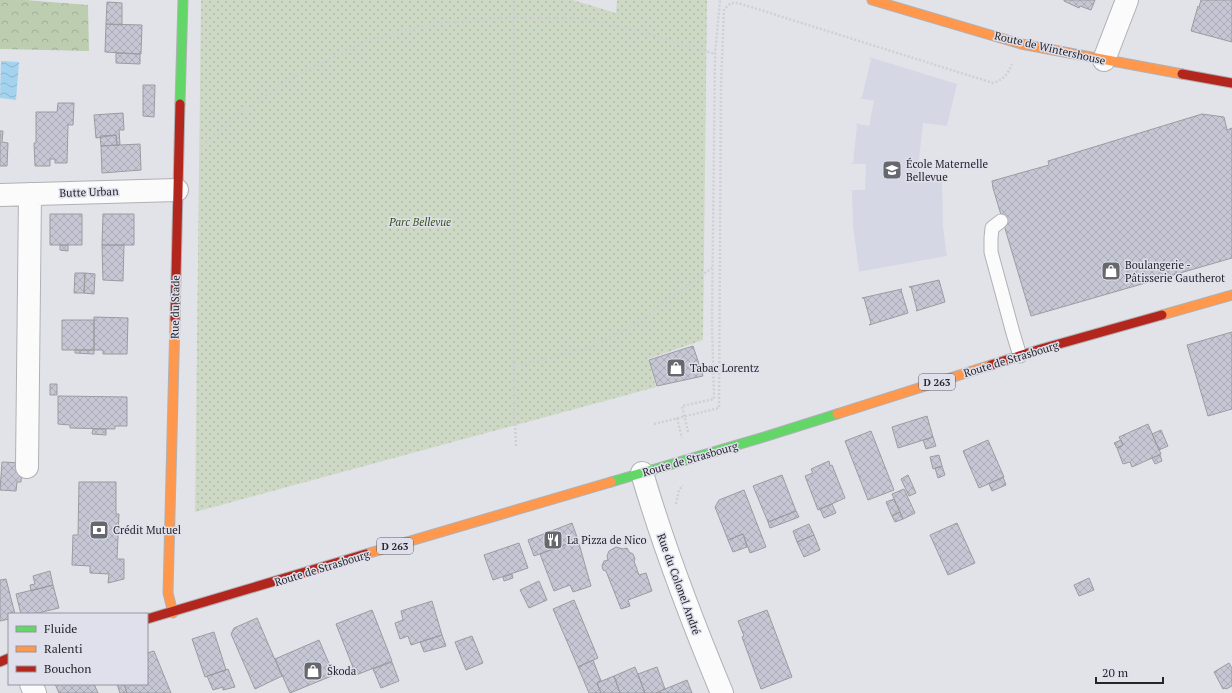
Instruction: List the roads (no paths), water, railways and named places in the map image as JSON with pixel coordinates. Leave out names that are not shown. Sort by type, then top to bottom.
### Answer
[{"type":"main road","name":"Rue du Stade","points":[[173,613],[168,593],[183,0]]},
{"type":"main road","name":"Route de Wintershouse","points":[[872,0],[1021,44],[1232,83]]},
{"type":"main road","name":"Route de Strasbourg","points":[[148,619],[173,613],[764,437],[1020,356],[1232,296]]},
{"type":"street","points":[[1104,60],[1126,0]]},
{"type":"street","name":"Butte Urban","points":[[0,195],[177,190]]},
{"type":"street","points":[[27,467],[30,194]]},
{"type":"street","name":"Rue du Colonel André","points":[[642,473],[654,516],[689,612],[722,693]]},
{"type":"lane","points":[[1001,221],[992,228],[990,238],[991,252],[1020,356]]},
{"type":"water","points":[[1,61],[19,62],[16,100],[0,98]]},
{"type":"place","name":"École Maternelle Bellevue","points":[[892,170]]},
{"type":"place","name":"Boulangerie - Pâtisserie Gautherot","points":[[1111,271]]},
{"type":"place","name":"Tabac Lorentz","points":[[676,368]]},
{"type":"place","name":"Crédit Mutuel","points":[[99,530]]},
{"type":"place","name":"La Pizza de Nico","points":[[553,540]]},
{"type":"place","name":"Škoda","points":[[313,671]]},
{"type":"park label","name":"Parc Bellevue","points":[[420,222]]}]
